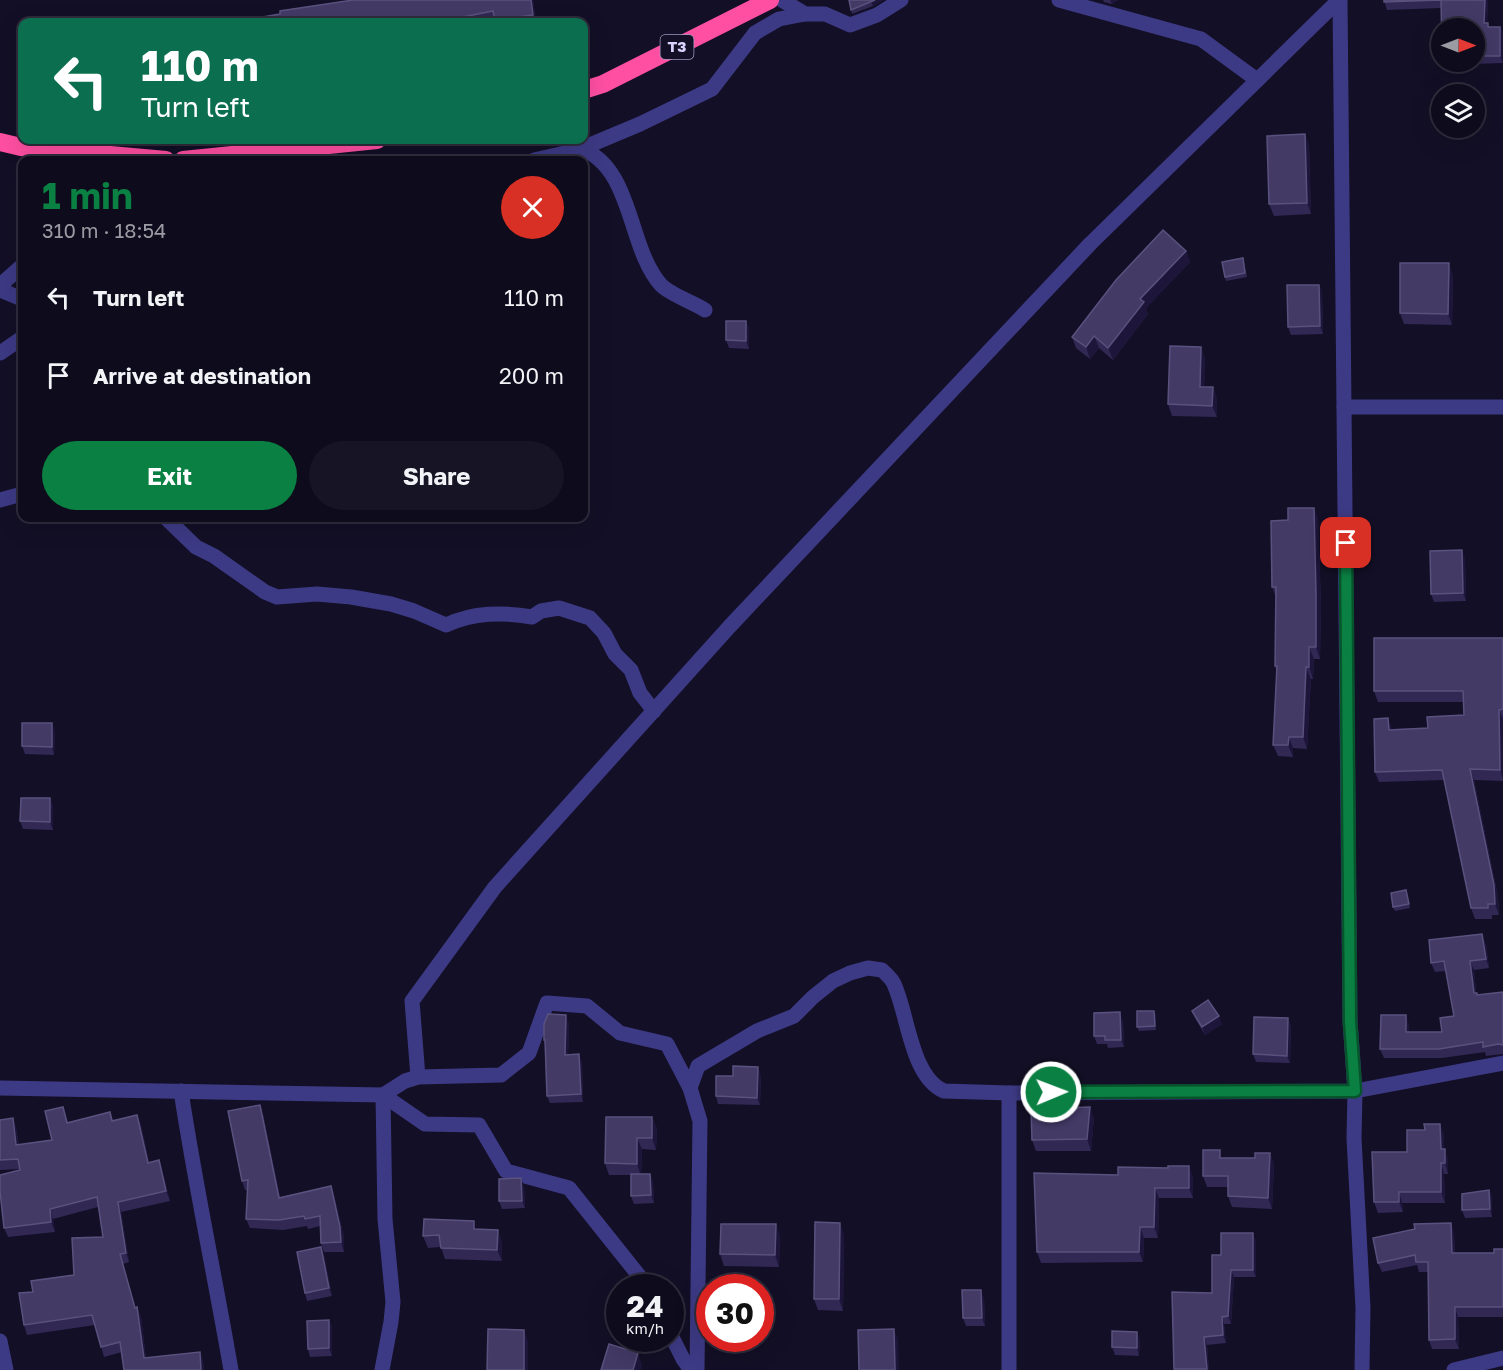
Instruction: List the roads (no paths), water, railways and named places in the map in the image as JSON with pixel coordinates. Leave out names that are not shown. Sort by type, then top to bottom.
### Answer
[{"type":"highway","name":"T3","points":[[588,89],[603,84],[770,0]]},
{"type":"highway","points":[[0,142],[21,147],[121,156]]},
{"type":"highway","points":[[222,156],[338,144]]},
{"type":"street","points":[[782,0],[805,14]]},
{"type":"street","points":[[549,156],[580,148],[640,124],[712,89],[755,33],[779,19],[805,14],[825,14],[850,25],[877,15],[902,0]]},
{"type":"street","points":[[1059,0],[1201,39],[1257,80]]},
{"type":"street","points":[[418,1077],[412,1001],[495,887],[730,626],[1090,244],[1340,0]]},
{"type":"street","points":[[1340,0],[1350,1021],[1355,1091],[1354,1138],[1363,1308],[1362,1370]]},
{"type":"street","points":[[580,148],[601,161],[614,179],[624,197],[639,246],[662,286],[705,310]]},
{"type":"street","points":[[18,270],[6,280],[0,290],[18,297]]},
{"type":"street","points":[[0,353],[18,341]]},
{"type":"street","points":[[1344,407],[1503,407]]},
{"type":"street","points":[[0,500],[18,495]]},
{"type":"street","points":[[170,522],[196,547],[214,556],[265,592],[277,597],[317,594],[351,597],[391,604],[446,625],[471,616],[497,613],[532,617],[541,611],[559,608],[591,618],[604,633],[615,654],[631,670],[640,693],[654,711]]},
{"type":"street","points":[[690,1088],[698,1066],[757,1031],[794,1016],[833,981],[868,968],[882,970],[894,982],[915,1050],[928,1079],[934,1087],[944,1091],[1009,1093],[1355,1091],[1503,1063]]},
{"type":"street","points":[[383,1095],[405,1081],[418,1077],[501,1075],[529,1053],[547,1003],[587,1006],[620,1033],[667,1044],[690,1088],[700,1121],[697,1370]]},
{"type":"street","points":[[0,1088],[383,1095],[425,1124],[479,1125],[506,1171],[569,1188],[638,1274]]},
{"type":"street","points":[[181,1091],[194,1175],[231,1370]]},
{"type":"street","points":[[1009,1093],[1009,1370]]},
{"type":"street","points":[[382,1370],[393,1302],[385,1219],[383,1095]]},
{"type":"street","points":[[0,1341],[6,1370]]},
{"type":"street","points":[[680,1352],[691,1370]]},
{"type":"street","points":[[1454,1370],[1503,1358]]}]
